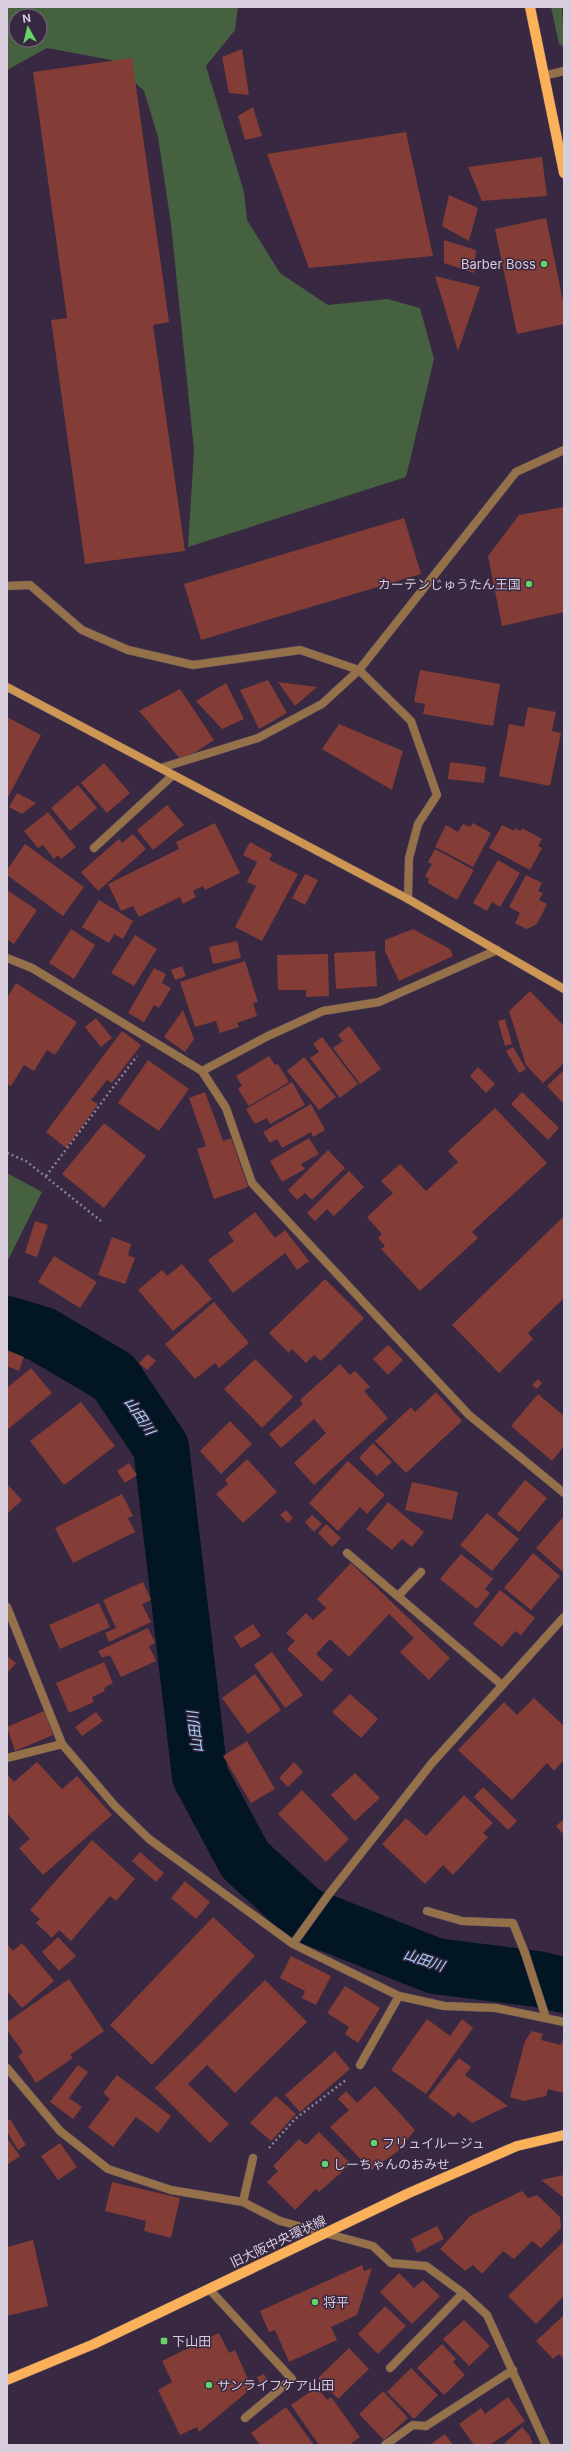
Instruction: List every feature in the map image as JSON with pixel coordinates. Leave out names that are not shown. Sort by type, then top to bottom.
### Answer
[{"type":"main road","points":[[530,7],[564,173]]},
{"type":"main road","name":"旧大阪中央環状線","points":[[7,2380],[94,2344],[409,2193],[517,2146],[564,2135]]},
{"type":"street","points":[[543,76],[564,71]]},
{"type":"street","points":[[161,768],[258,738],[322,704],[359,670],[516,472],[564,450]]},
{"type":"street","points":[[7,586],[30,585],[82,630],[128,650],[178,662],[193,665],[300,650],[359,670],[410,722],[437,795],[418,824],[409,858],[408,899]]},
{"type":"street","points":[[7,687],[408,899],[564,989]]},
{"type":"street","points":[[94,848],[173,775]]},
{"type":"street","points":[[202,1071],[268,1036],[323,1011],[379,1002],[497,950]]},
{"type":"street","points":[[7,958],[32,968],[151,1038],[202,1071],[226,1108],[252,1183],[469,1415],[564,1493]]},
{"type":"street","points":[[347,1552],[502,1685]]},
{"type":"street","points":[[398,1596],[421,1572]]},
{"type":"street","points":[[7,1607],[62,1744],[115,1806],[149,1839],[293,1944],[399,1996],[444,2006],[496,2008],[564,2022]]},
{"type":"street","points":[[293,1944],[329,1894],[432,1763],[564,1617]]},
{"type":"street","points":[[7,1758],[62,1744]]},
{"type":"street","points":[[427,1911],[462,1921],[513,1923],[525,1953],[546,2018]]},
{"type":"street","points":[[360,2065],[399,1996]]},
{"type":"street","points":[[7,2068],[60,2131],[108,2169],[171,2190],[243,2202],[280,2221],[327,2232],[373,2246],[391,2262],[426,2266],[464,2292],[487,2315],[546,2445]]},
{"type":"street","points":[[243,2202],[254,2158]]},
{"type":"street","points":[[209,2289],[292,2379],[245,2418]]},
{"type":"street","points":[[390,2368],[464,2292]]},
{"type":"street","points":[[385,2445],[413,2425],[426,2426],[513,2370]]},
{"type":"path","points":[[46,1176],[151,1038]]},
{"type":"path","points":[[7,1153],[26,1160],[101,1221]]},
{"type":"path","points":[[254,2158],[272,2147],[295,2119],[351,2077],[360,2065]]},
{"type":"green space","points":[[7,7],[238,7],[235,30],[206,66],[244,192],[247,220],[280,273],[328,305],[387,299],[420,308],[434,359],[406,477],[188,547],[194,450],[171,224],[158,137],[144,91],[111,60],[47,48],[7,70]]},
{"type":"green space","points":[[551,7],[562,7],[564,47],[559,44]]},
{"type":"green space","points":[[7,1173],[42,1192],[7,1262]]},
{"type":"building","points":[[242,49],[249,95],[229,93],[222,57]]},
{"type":"building","points":[[132,58],[169,322],[153,325],[185,551],[85,564],[51,320],[67,318],[33,72]]},
{"type":"building","points":[[253,107],[262,136],[245,140],[238,116]]},
{"type":"building","points":[[406,132],[433,256],[309,268],[267,154]]},
{"type":"building","points":[[542,157],[547,196],[482,201],[468,167]]},
{"type":"building","points":[[449,195],[478,208],[469,241],[442,226]]},
{"type":"building","points":[[546,218],[564,306],[564,324],[517,334],[495,229]]},
{"type":"building","points":[[444,240],[476,250],[474,273],[444,263]]},
{"type":"building","points":[[435,276],[480,287],[458,351]]},
{"type":"building","name":"カーテンじゅうたん王国","points":[[564,507],[564,612],[502,626],[488,556],[519,515]]},
{"type":"building","points":[[404,518],[421,574],[201,640],[184,584]]},
{"type":"building","points":[[420,670],[500,684],[493,726],[423,714],[425,704],[414,702]]},
{"type":"building","points":[[268,680],[287,713],[259,729],[240,690]]},
{"type":"building","points":[[278,682],[317,687],[295,706]]},
{"type":"building","points":[[226,683],[244,719],[222,729],[196,701]]},
{"type":"building","points":[[180,689],[214,740],[182,761],[139,711]]},
{"type":"building","points":[[528,707],[556,712],[552,731],[561,733],[550,786],[499,776],[509,724],[524,727]]},
{"type":"building","points":[[7,717],[41,735],[7,799]]},
{"type":"building","points":[[339,724],[403,751],[392,790],[322,749]]},
{"type":"building","points":[[450,762],[486,767],[484,783],[448,779]]},
{"type":"building","points":[[104,763],[130,793],[107,813],[81,783]]},
{"type":"building","points":[[78,785],[97,808],[70,831],[51,808]]},
{"type":"building","points":[[17,793],[36,803],[22,814],[9,807]]},
{"type":"building","points":[[167,805],[184,825],[153,850],[137,830]]},
{"type":"building","points":[[48,812],[76,847],[61,859],[58,855],[54,859],[43,845],[38,848],[24,831]]},
{"type":"building","points":[[215,823],[240,873],[205,890],[203,886],[193,891],[196,897],[183,904],[180,897],[139,917],[133,906],[121,911],[108,884],[179,849],[176,842]]},
{"type":"building","points":[[473,823],[491,833],[473,867],[435,847],[446,825],[458,832],[463,824],[470,827]]},
{"type":"building","points":[[502,825],[514,831],[515,828],[521,831],[522,828],[542,839],[538,846],[542,848],[530,870],[489,848]]},
{"type":"building","points":[[133,834],[146,849],[98,891],[81,872],[119,839],[122,843]]},
{"type":"building","points":[[250,842],[272,854],[269,860],[298,874],[262,941],[235,927],[256,886],[247,882],[257,862],[243,855]]},
{"type":"building","points":[[25,844],[84,887],[63,916],[7,875],[7,870]]},
{"type":"building","points":[[435,849],[474,870],[457,900],[428,883],[429,879],[425,876],[432,864],[428,862]]},
{"type":"building","points":[[498,860],[520,873],[500,907],[492,902],[487,911],[473,903]]},
{"type":"building","points":[[305,874],[318,880],[305,905],[292,898]]},
{"type":"building","points":[[526,875],[542,883],[538,891],[543,893],[539,900],[547,904],[537,924],[527,929],[515,923],[520,913],[509,907]]},
{"type":"building","points":[[7,890],[37,910],[14,944],[7,939]]},
{"type":"building","points":[[99,900],[133,921],[123,939],[114,934],[109,943],[82,927]]},
{"type":"building","points":[[71,929],[95,945],[74,979],[49,963]]},
{"type":"building","points":[[413,929],[450,949],[453,956],[399,981],[385,951],[385,940]]},
{"type":"building","points":[[135,935],[157,949],[134,986],[111,973]]},
{"type":"building","points":[[237,941],[241,958],[213,964],[209,947]]},
{"type":"building","points":[[375,951],[377,986],[336,989],[334,953]]},
{"type":"building","points":[[328,954],[329,996],[306,997],[306,990],[278,990],[277,955]]},
{"type":"building","points":[[245,961],[258,1002],[253,1003],[257,1016],[237,1023],[239,1027],[220,1033],[216,1021],[195,1027],[180,982]]},
{"type":"building","points":[[182,966],[186,976],[175,980],[171,970]]},
{"type":"building","points":[[154,968],[166,974],[162,983],[171,988],[159,1008],[154,1005],[144,1022],[128,1013]]},
{"type":"building","points":[[16,983],[77,1022],[55,1055],[47,1050],[34,1071],[24,1065],[11,1086],[7,1084],[7,998]]},
{"type":"building","points":[[530,991],[564,1026],[564,1063],[543,1083],[526,1065],[509,1011]]},
{"type":"building","points":[[183,1010],[194,1039],[185,1052],[164,1037]]},
{"type":"building","points":[[96,1018],[112,1038],[101,1047],[85,1027]]},
{"type":"building","points":[[505,1019],[512,1044],[505,1046],[498,1021]]},
{"type":"building","points":[[349,1026],[381,1069],[360,1084],[333,1048],[343,1041],[338,1035]]},
{"type":"building","points":[[122,1031],[141,1045],[112,1083],[107,1080],[91,1100],[98,1104],[66,1148],[46,1132]]},
{"type":"building","points":[[322,1037],[358,1084],[340,1098],[310,1058],[319,1052],[313,1044]]},
{"type":"building","points":[[513,1047],[526,1069],[519,1073],[506,1051]]},
{"type":"building","points":[[269,1056],[275,1065],[278,1064],[289,1082],[249,1106],[238,1089],[242,1086],[236,1076]]},
{"type":"building","points":[[304,1057],[336,1097],[319,1110],[287,1071]]},
{"type":"building","points":[[148,1060],[189,1089],[159,1131],[118,1103]]},
{"type":"building","points":[[478,1067],[495,1084],[486,1093],[470,1076]]},
{"type":"building","points":[[564,1070],[564,1104],[547,1086]]},
{"type":"building","points":[[292,1082],[305,1105],[270,1124],[267,1118],[255,1124],[246,1109]]},
{"type":"building","points":[[205,1092],[223,1141],[231,1138],[248,1187],[214,1199],[197,1149],[206,1146],[189,1098]]},
{"type":"building","points":[[522,1092],[559,1128],[548,1140],[511,1104]]},
{"type":"building","points":[[311,1104],[325,1130],[313,1137],[311,1132],[282,1148],[277,1139],[270,1143],[263,1132]]},
{"type":"building","points":[[495,1108],[547,1163],[472,1232],[478,1238],[420,1291],[381,1249],[385,1246],[378,1238],[382,1234],[367,1217],[393,1193],[381,1181],[400,1164],[426,1191],[458,1162],[448,1151]]},
{"type":"building","points":[[104,1123],[146,1156],[104,1208],[62,1174]]},
{"type":"building","points":[[309,1138],[319,1154],[301,1164],[305,1169],[282,1182],[270,1161]]},
{"type":"building","points":[[328,1150],[345,1168],[312,1200],[305,1193],[297,1200],[288,1190]]},
{"type":"building","points":[[349,1171],[364,1187],[334,1216],[327,1209],[315,1221],[307,1213]]},
{"type":"building","points":[[255,1212],[275,1238],[285,1230],[309,1261],[297,1270],[285,1253],[233,1293],[208,1260],[234,1241],[228,1233]]},
{"type":"building","points":[[564,1216],[564,1298],[528,1333],[533,1339],[499,1373],[452,1325]]},
{"type":"building","points":[[35,1221],[48,1225],[37,1257],[25,1253]]},
{"type":"building","points":[[112,1237],[131,1244],[128,1255],[135,1258],[125,1284],[98,1275]]},
{"type":"building","points":[[54,1256],[97,1282],[80,1308],[38,1282]]},
{"type":"building","points":[[182,1264],[212,1299],[173,1331],[138,1290],[162,1270],[167,1276]]},
{"type":"building","points":[[325,1279],[364,1318],[321,1361],[314,1355],[306,1363],[292,1349],[289,1353],[269,1333]]},
{"type":"building","points":[[214,1302],[249,1343],[219,1368],[215,1363],[195,1379],[165,1344]]},
{"type":"building","points":[[388,1345],[403,1360],[388,1375],[373,1359]]},
{"type":"building","points":[[7,1350],[24,1357],[19,1371],[7,1366]]},
{"type":"building","points":[[148,1354],[156,1361],[147,1370],[139,1363]]},
{"type":"building","points":[[255,1359],[293,1397],[262,1428],[224,1389]]},
{"type":"building","points":[[340,1364],[350,1375],[355,1371],[370,1387],[364,1391],[388,1418],[314,1485],[294,1463],[326,1433],[314,1419],[281,1448],[269,1434],[303,1404],[300,1400]]},
{"type":"building","points":[[31,1368],[52,1393],[7,1430],[7,1388]]},
{"type":"building","points":[[538,1379],[542,1383],[537,1389],[532,1385]]},
{"type":"building","points":[[436,1392],[462,1421],[406,1473],[375,1441],[411,1407],[415,1412]]},
{"type":"building","points":[[538,1394],[564,1416],[564,1446],[552,1461],[511,1426]]},
{"type":"building","points":[[81,1402],[115,1446],[64,1485],[30,1441]]},
{"type":"building","points":[[230,1421],[252,1444],[221,1474],[200,1451]]},
{"type":"building","points":[[373,1443],[392,1462],[377,1476],[359,1458]]},
{"type":"building","points":[[247,1459],[277,1492],[243,1523],[216,1494],[228,1484],[225,1480]]},
{"type":"building","points":[[348,1461],[385,1495],[367,1514],[360,1507],[338,1531],[309,1503]]},
{"type":"building","points":[[129,1463],[137,1475],[125,1483],[117,1471]]},
{"type":"building","points":[[525,1480],[547,1498],[519,1532],[497,1514]]},
{"type":"building","points":[[412,1482],[458,1492],[452,1520],[405,1510]]},
{"type":"building","points":[[7,1484],[22,1500],[7,1514]]},
{"type":"building","points":[[122,1494],[133,1516],[128,1518],[135,1532],[73,1563],[55,1528]]},
{"type":"building","points":[[388,1502],[424,1532],[412,1547],[402,1539],[392,1550],[366,1529]]},
{"type":"building","points":[[286,1510],[293,1518],[288,1523],[280,1515]]},
{"type":"building","points":[[487,1513],[519,1539],[492,1571],[460,1545]]},
{"type":"building","points":[[312,1515],[322,1524],[314,1532],[305,1522]]},
{"type":"building","points":[[564,1516],[564,1569],[562,1571],[536,1548]]},
{"type":"building","points":[[326,1524],[341,1538],[332,1547],[318,1533]]},
{"type":"building","points":[[533,1553],[560,1576],[531,1610],[504,1588]]},
{"type":"building","points":[[461,1554],[493,1579],[485,1589],[490,1593],[477,1609],[440,1579]]},
{"type":"building","points":[[351,1563],[450,1658],[429,1680],[400,1652],[414,1638],[389,1614],[349,1657],[330,1639],[316,1654],[333,1670],[322,1682],[287,1649],[295,1641],[286,1633],[306,1613],[313,1620],[326,1608],[317,1599]]},
{"type":"building","points":[[143,1582],[151,1600],[142,1604],[151,1622],[109,1642],[105,1633],[116,1628],[103,1600]]},
{"type":"building","points":[[500,1590],[535,1618],[521,1635],[515,1631],[502,1647],[473,1624]]},
{"type":"building","points":[[99,1603],[110,1627],[60,1649],[49,1625]]},
{"type":"building","points":[[253,1624],[261,1636],[241,1648],[234,1637]]},
{"type":"building","points":[[148,1628],[155,1643],[149,1646],[156,1661],[121,1677],[110,1655],[102,1658],[98,1651]]},
{"type":"building","points":[[272,1652],[303,1695],[285,1708],[254,1665]]},
{"type":"building","points":[[7,1656],[16,1663],[7,1673]]},
{"type":"building","points":[[104,1662],[113,1683],[104,1688],[105,1691],[92,1697],[94,1702],[69,1713],[56,1683]]},
{"type":"building","points":[[255,1674],[281,1710],[248,1734],[222,1698]]},
{"type":"building","points":[[350,1694],[378,1719],[361,1738],[332,1712]]},
{"type":"building","points":[[534,1698],[564,1726],[564,1760],[554,1771],[547,1763],[512,1800],[458,1750],[504,1702],[517,1715]]},
{"type":"building","points":[[44,1711],[53,1735],[15,1751],[7,1727]]},
{"type":"building","points":[[96,1712],[103,1721],[82,1736],[75,1727]]},
{"type":"building","points":[[247,1741],[275,1789],[251,1803],[223,1756]]},
{"type":"building","points":[[37,1762],[62,1789],[77,1776],[112,1815],[43,1875],[19,1848],[30,1839],[7,1813],[7,1774],[14,1782]]},
{"type":"building","points":[[294,1762],[303,1772],[288,1787],[279,1778]]},
{"type":"building","points":[[355,1773],[380,1798],[355,1821],[331,1795]]},
{"type":"building","points":[[483,1787],[517,1821],[508,1830],[474,1797]]},
{"type":"building","points":[[302,1790],[349,1839],[326,1862],[278,1814]]},
{"type":"building","points":[[464,1795],[493,1823],[483,1833],[488,1837],[453,1875],[443,1865],[425,1884],[382,1844],[406,1818],[426,1836]]},
{"type":"building","points":[[564,1819],[564,1835],[556,1826]]},
{"type":"building","points":[[92,1840],[135,1879],[116,1901],[110,1896],[71,1941],[59,1930],[52,1938],[36,1923],[40,1919],[30,1910]]},
{"type":"building","points":[[140,1852],[164,1873],[156,1882],[132,1861]]},
{"type":"building","points":[[185,1881],[210,1902],[196,1919],[171,1898]]},
{"type":"building","points":[[213,1917],[255,1956],[152,2065],[110,2025]]},
{"type":"building","points":[[58,1937],[76,1956],[59,1971],[42,1952]]},
{"type":"building","points":[[22,1943],[54,1981],[22,2008],[7,1991],[7,1944],[13,1951]]},
{"type":"building","points":[[291,1956],[331,1976],[316,2005],[302,1998],[305,1991],[280,1978]]},
{"type":"building","points":[[69,1979],[104,2031],[70,2055],[73,2058],[36,2083],[18,2056],[23,2052],[7,2030],[7,2022]]},
{"type":"building","points":[[265,1980],[307,2022],[235,2093],[207,2065],[188,2084],[229,2124],[210,2143],[155,2088]]},
{"type":"building","points":[[345,1986],[380,2008],[358,2043],[345,2034],[349,2027],[327,2013]]},
{"type":"building","points":[[427,2019],[450,2036],[462,2019],[473,2028],[426,2094],[391,2070]]},
{"type":"building","points":[[532,2031],[543,2034],[541,2040],[561,2045],[564,2037],[564,2093],[548,2089],[546,2096],[523,2101],[510,2097],[525,2041]]},
{"type":"building","points":[[335,2051],[350,2069],[300,2112],[285,2095]]},
{"type":"building","points":[[459,2058],[471,2067],[465,2075],[508,2106],[472,2123],[458,2112],[454,2117],[428,2097]]},
{"type":"building","points":[[78,2065],[88,2072],[69,2098],[82,2107],[73,2119],[50,2102]]},
{"type":"building","points":[[117,2075],[171,2116],[158,2133],[136,2117],[113,2147],[88,2127],[110,2099],[103,2093]]},
{"type":"building","points":[[375,2086],[415,2130],[397,2152],[371,2170],[330,2127],[349,2110],[338,2099],[346,2091],[357,2103]]},
{"type":"building","points":[[276,2096],[296,2114],[271,2141],[250,2123]]},
{"type":"building","points":[[10,2119],[26,2145],[18,2150],[7,2132],[7,2121]]},
{"type":"building","points":[[319,2132],[351,2164],[319,2192],[316,2189],[295,2210],[267,2182],[278,2171],[273,2166],[299,2139],[306,2145]]},
{"type":"building","points":[[7,2138],[20,2156],[7,2165]]},
{"type":"building","points":[[60,2143],[77,2167],[58,2180],[41,2156]]},
{"type":"building","points":[[564,2175],[563,2197],[541,2180]]},
{"type":"building","points":[[112,2182],[180,2198],[171,2238],[144,2231],[146,2221],[105,2211]]},
{"type":"building","points":[[522,2191],[528,2198],[537,2195],[560,2217],[561,2228],[541,2248],[532,2241],[514,2259],[503,2251],[482,2274],[473,2265],[465,2271],[440,2249],[470,2216]]},
{"type":"building","points":[[437,2226],[444,2239],[417,2253],[411,2239]]},
{"type":"building","points":[[33,2240],[48,2306],[7,2316],[7,2247]]},
{"type":"building","points":[[564,2241],[564,2296],[536,2324],[508,2296]]},
{"type":"building","points":[[362,2265],[364,2271],[372,2268],[357,2315],[331,2327],[337,2340],[289,2362],[275,2330],[269,2332],[260,2311]]},
{"type":"building","points":[[399,2273],[414,2288],[423,2280],[440,2296],[412,2324],[380,2292]]},
{"type":"building","points":[[385,2306],[406,2326],[378,2354],[358,2334]]},
{"type":"building","points":[[564,2315],[564,2359],[559,2354],[553,2359],[536,2341]]},
{"type":"building","points":[[464,2320],[490,2346],[469,2366],[443,2339]]},
{"type":"building","name":"サンライフケア山田","points":[[219,2333],[229,2353],[235,2350],[252,2388],[199,2432],[197,2427],[180,2435],[158,2390],[172,2382],[162,2361]]},
{"type":"building","points":[[442,2344],[456,2359],[453,2362],[465,2375],[444,2395],[417,2368]]},
{"type":"building","points":[[349,2348],[369,2369],[338,2399],[318,2378]]},
{"type":"building","points":[[411,2368],[438,2395],[414,2419],[387,2392]]},
{"type":"building","points":[[264,2374],[267,2380],[260,2384],[257,2377]]},
{"type":"building","points":[[317,2387],[327,2400],[331,2397],[360,2437],[349,2445],[319,2445],[291,2405]]},
{"type":"building","points":[[383,2391],[408,2418],[384,2440],[359,2414]]},
{"type":"building","points":[[508,2397],[525,2421],[490,2445],[474,2445],[459,2424],[481,2408],[485,2414]]},
{"type":"building","points":[[286,2407],[314,2445],[260,2445],[251,2433]]},
{"type":"building","points":[[522,2427],[530,2436],[533,2445],[503,2445]]},
{"type":"building","points":[[445,2434],[453,2445],[431,2444]]},
{"type":"waterway","name":"山田川","points":[[7,1324],[41,1334],[114,1377],[161,1447],[200,1776],[245,1860],[304,1914],[435,1966],[537,1979],[564,1985]]},
{"type":"place","name":"Barber Boss","points":[[544,264]]},
{"type":"place","name":"カーテンじゅうたん王国","points":[[529,584]]},
{"type":"place","name":"フリュイルージュ","points":[[374,2143]]},
{"type":"place","name":"しーちゃんのおみせ","points":[[325,2164]]},
{"type":"place","name":"将平","points":[[315,2302]]},
{"type":"place","name":"下山田","points":[[164,2341]]},
{"type":"place","name":"サンライフケア山田","points":[[209,2385]]}]
